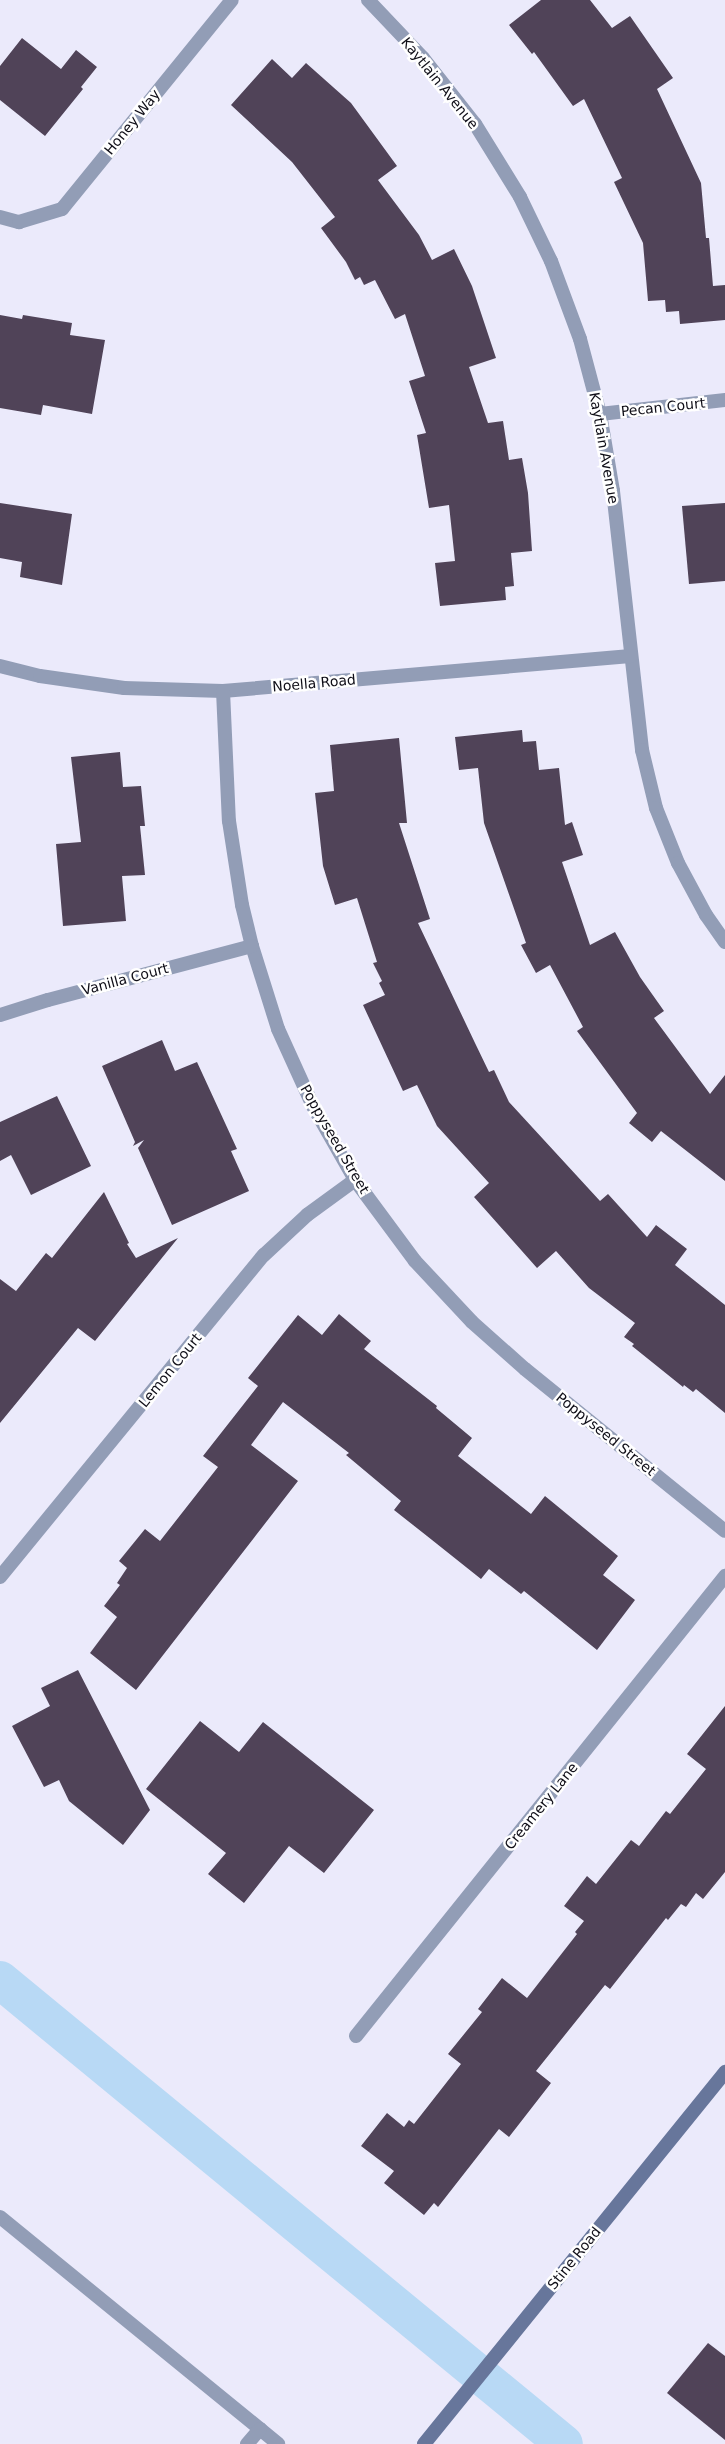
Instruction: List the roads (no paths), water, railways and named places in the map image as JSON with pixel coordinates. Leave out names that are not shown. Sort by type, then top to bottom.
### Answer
[{"type":"main road","name":"Stine Road","points":[[424,2444],[725,2072]]},
{"type":"street","name":"Honey Way","points":[[0,217],[19,222],[62,208],[232,0]]},
{"type":"street","name":"Kaytlain Avenue","points":[[368,0],[423,58],[474,124],[520,197],[551,261],[580,339],[600,414],[613,491],[642,750],[656,808],[678,863],[706,915],[725,942]]},
{"type":"street","name":"Pecan Court","points":[[600,414],[725,400]]},
{"type":"street","name":"Noella Road","points":[[0,666],[40,676],[124,688],[223,691],[630,656]]},
{"type":"street","name":"Poppyseed Street","points":[[223,691],[229,821],[242,905],[252,946],[282,1038],[313,1106],[355,1180],[415,1261],[472,1322],[525,1369],[725,1531]]},
{"type":"street","name":"Vanilla Court","points":[[0,1015],[48,1000],[252,946]]},
{"type":"street","name":"Lemon Court","points":[[0,1577],[264,1256],[307,1214],[355,1180]]},
{"type":"street","name":"Creamery Lane","points":[[356,2036],[725,1576]]},
{"type":"street","points":[[0,2216],[278,2444]]},
{"type":"street","points":[[248,2444],[260,2429]]},
{"type":"waterway","points":[[0,1980],[564,2444]]}]
